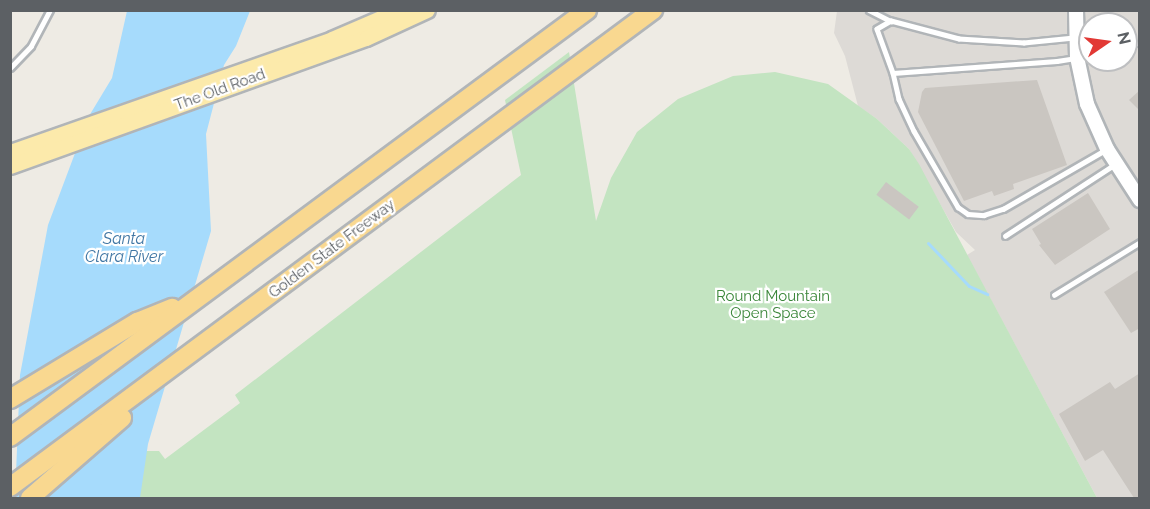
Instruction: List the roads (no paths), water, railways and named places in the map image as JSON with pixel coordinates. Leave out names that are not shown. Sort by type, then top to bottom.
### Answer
[{"type":"highway","points":[[10,437],[587,10]]},
{"type":"highway","name":"Golden State Freeway","points":[[10,487],[653,10]]},
{"type":"highway","points":[[10,399],[137,322],[194,299]]},
{"type":"highway","points":[[30,498],[216,335]]},
{"type":"main road","name":"The Old Road","points":[[272,66],[399,10]]},
{"type":"main road","name":"The Old Road","points":[[10,166],[82,134],[272,66],[366,38],[427,10]]},
{"type":"main road","name":"The Old Road","points":[[10,152],[82,134]]},
{"type":"street","points":[[1076,10],[1078,28]]},
{"type":"street","points":[[1084,72],[1088,104],[1107,149],[1139,197]]},
{"type":"lane","points":[[10,68],[31,46],[50,10]]},
{"type":"lane","points":[[869,10],[891,21],[959,39],[1078,46]]},
{"type":"lane","points":[[891,21],[877,29],[893,73],[899,99],[944,184],[958,207],[968,214],[984,215],[1003,209],[1107,149]]},
{"type":"lane","points":[[893,73],[1057,62],[1078,47]]},
{"type":"lane","points":[[1005,236],[1116,164]]},
{"type":"lane","points":[[1054,295],[1140,242]]},
{"type":"water","name":"Santa Clara River","points":[[127,11],[250,11],[236,46],[224,65],[206,134],[211,231],[148,444],[140,498],[15,498],[20,375],[48,225],[89,116],[112,78]]},
{"type":"waterway","points":[[928,243],[969,286],[987,294]]},
{"type":"park label","name":"Round Mountain Open Space","points":[[773,304]]}]
